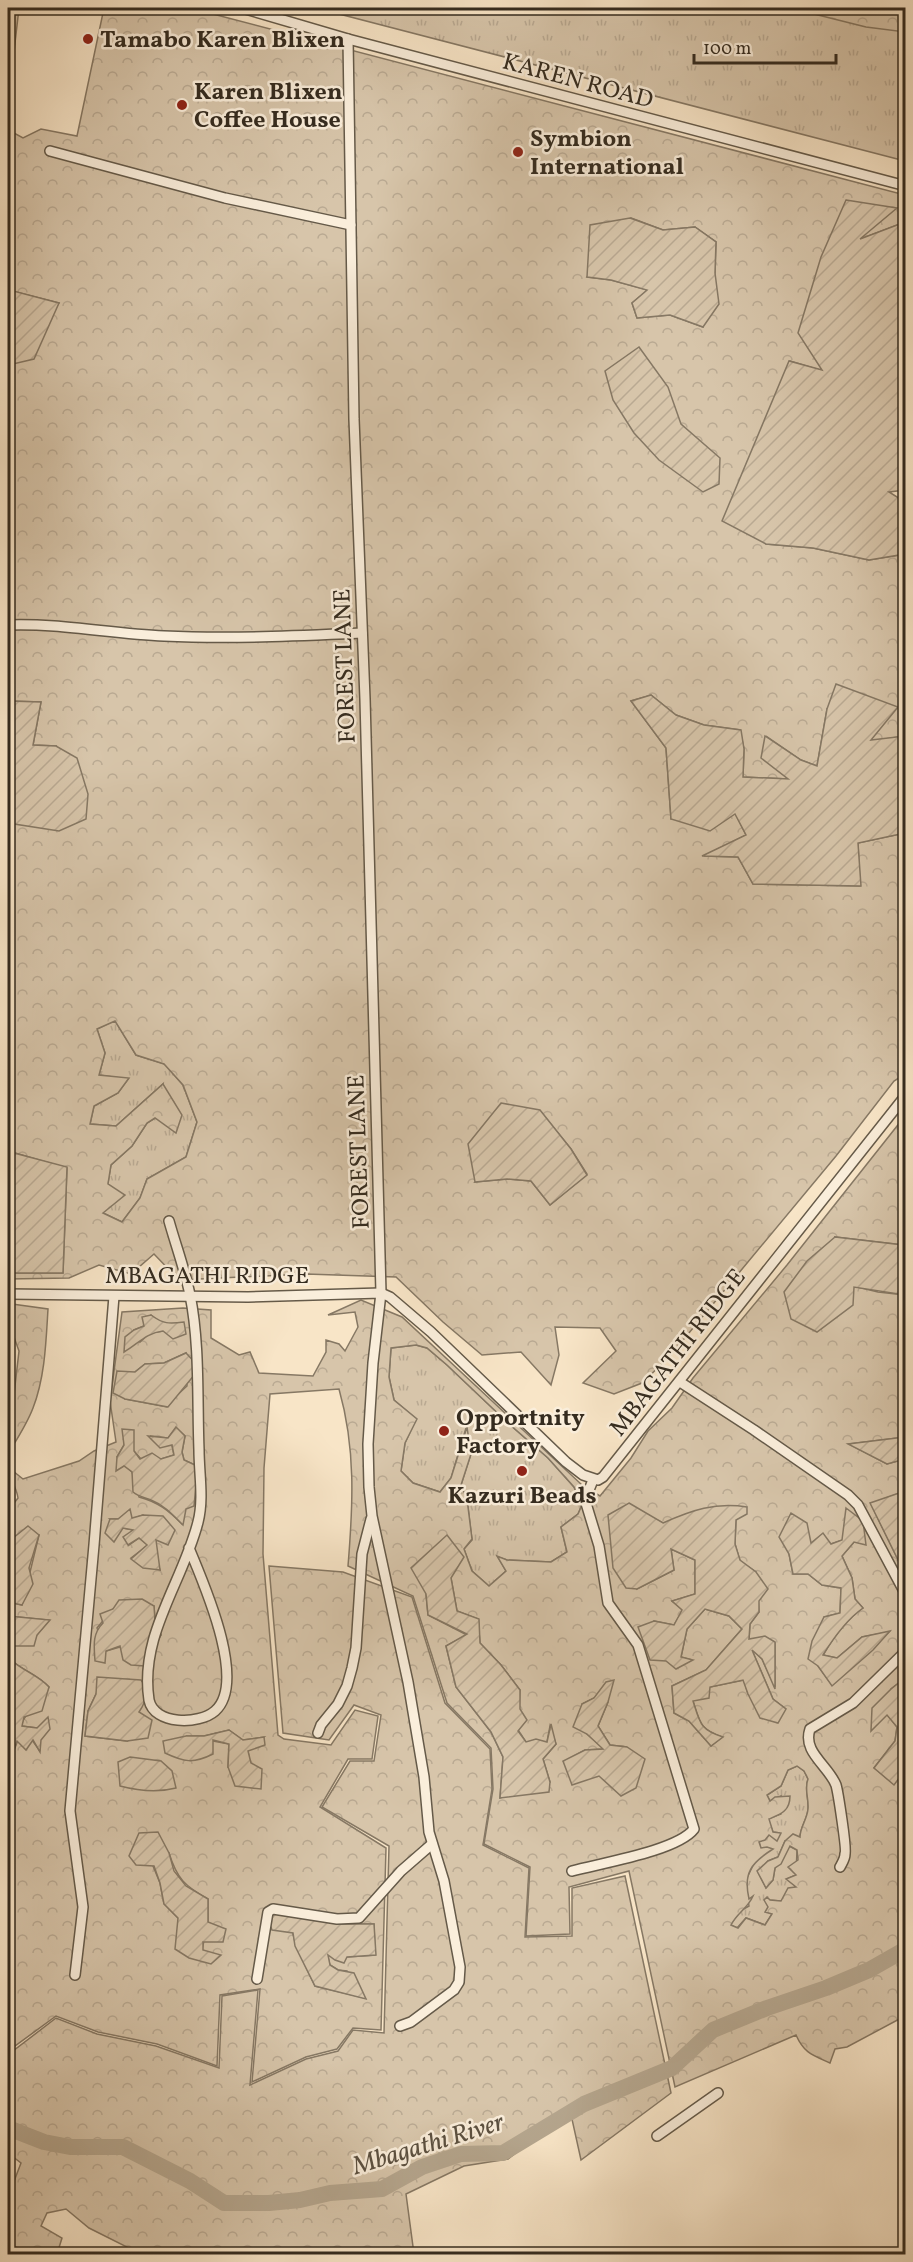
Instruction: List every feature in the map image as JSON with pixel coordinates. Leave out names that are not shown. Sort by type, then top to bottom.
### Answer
[{"type":"street","name":"KAREN ROAD","points":[[242,8],[348,39],[906,186]]},
{"type":"street","name":"FOREST LANE","points":[[348,39],[354,419],[381,1293],[373,1363],[368,1444],[372,1516]]},
{"type":"street","points":[[50,151],[225,198],[351,225]]},
{"type":"street","points":[[8,625],[164,636],[362,633]]},
{"type":"street","name":"MBAGATHI RIDGE","points":[[593,1480],[603,1477],[906,1095]]},
{"type":"street","points":[[169,1221],[190,1296],[198,1391],[200,1501],[198,1521],[189,1548],[152,1642],[149,1699],[152,1707],[160,1715],[179,1720],[194,1720],[213,1713],[222,1704],[226,1695],[226,1673],[219,1627],[210,1598],[189,1548]]},
{"type":"street","points":[[381,1293],[390,1297],[430,1332],[566,1462],[593,1480],[585,1500],[601,1554],[608,1603],[638,1645],[694,1829],[680,1840],[661,1848],[572,1871]]},
{"type":"street","name":"MBAGATHI RIDGE","points":[[8,1294],[248,1297],[381,1293]]},
{"type":"street","points":[[75,1976],[83,1907],[70,1811],[114,1296]]},
{"type":"street","points":[[680,1382],[848,1495],[858,1505],[906,1595]]},
{"type":"street","points":[[318,1732],[338,1704],[347,1686],[352,1668],[356,1648],[362,1554],[372,1516]]},
{"type":"street","points":[[372,1516],[408,1682],[424,1777],[432,1844],[444,1881],[460,1967],[459,1982],[446,1997],[411,2022],[400,2026]]},
{"type":"street","points":[[840,1867],[846,1853],[836,1787],[828,1770],[808,1745],[807,1738],[810,1729],[853,1703],[906,1651]]},
{"type":"street","points":[[257,1979],[268,1912],[273,1908],[337,1919],[359,1917],[401,1870],[432,1844]]},
{"type":"street","points":[[657,2136],[718,2093]]},
{"type":"green space","points":[[8,8],[19,8],[8,104]]},
{"type":"green space","points":[[104,8],[190,8],[905,195],[905,222],[858,240],[846,200],[823,371],[790,361],[766,544],[813,548],[869,560],[905,554],[905,736],[871,741],[827,709],[817,766],[801,760],[766,736],[789,779],[743,777],[744,749],[740,730],[704,725],[676,715],[651,695],[631,701],[666,748],[671,819],[735,813],[746,835],[704,856],[738,857],[753,884],[860,886],[858,843],[905,833],[905,1074],[894,1081],[836,1156],[669,1357],[642,1383],[614,1394],[583,1383],[616,1351],[600,1328],[555,1327],[559,1355],[551,1385],[521,1352],[482,1355],[396,1277],[306,1274],[179,1280],[154,1254],[131,1274],[99,1265],[69,1278],[8,1279],[8,1273],[63,1273],[67,1168],[15,1153],[8,1191],[8,823],[13,824],[56,746],[33,745],[41,702],[8,701],[8,360],[13,364],[59,303],[12,291],[11,259],[8,259],[8,111],[12,132],[23,138],[41,129],[77,136]],"holes":[[[631,218],[663,230],[695,227],[716,242],[715,273],[703,327],[670,315],[637,318],[632,303],[648,290],[611,280],[587,277]],[[115,1021],[136,1055],[164,1064],[183,1085],[197,1122],[186,1157],[147,1179],[140,1198],[122,1222],[103,1213],[125,1195],[108,1184],[111,1165],[132,1146],[147,1123],[155,1118],[176,1133],[182,1115],[163,1084],[116,1126],[90,1124],[94,1106],[118,1093],[129,1078],[99,1075],[105,1053],[97,1029]],[[540,1111],[571,1149],[587,1174],[550,1205],[531,1181],[507,1179],[475,1182]]]},
{"type":"green space","points":[[316,8],[905,8],[905,161]]},
{"type":"green space","points":[[790,8],[905,8],[905,32],[866,27]]},
{"type":"green space","points":[[846,200],[897,208],[860,239],[905,222],[905,490],[889,492],[905,502],[905,554],[869,560],[813,548],[766,544],[722,521],[789,361],[822,370],[798,333],[821,257]]},
{"type":"green space","points":[[630,218],[663,230],[695,227],[716,242],[715,273],[719,304],[703,327],[670,315],[637,318],[632,303],[647,290],[611,280],[587,277],[590,225]]},
{"type":"green space","points":[[8,259],[11,259],[13,291],[59,303],[34,359],[13,364],[8,360]]},
{"type":"green space","points":[[639,347],[668,387],[681,424],[720,458],[719,484],[703,492],[659,460],[634,433],[613,400],[605,371]]},
{"type":"green space","points":[[836,684],[898,707],[871,740],[905,736],[905,833],[858,843],[861,886],[753,884],[738,857],[702,856],[746,835],[735,814],[710,831],[671,819],[666,748],[631,701],[651,695],[676,715],[704,725],[741,730],[744,749],[743,777],[788,779],[761,758],[765,736],[801,760],[817,766],[827,709]]},
{"type":"green space","points":[[8,701],[41,702],[33,745],[56,746],[77,758],[88,794],[86,819],[59,831],[8,823]]},
{"type":"green space","points":[[115,1020],[136,1055],[165,1064],[183,1085],[197,1122],[186,1157],[147,1179],[140,1198],[122,1222],[103,1213],[111,1165],[132,1146],[147,1123],[155,1118],[163,1084],[116,1126],[90,1124],[94,1106],[118,1093],[128,1079],[99,1075],[105,1053],[97,1029]]},
{"type":"green space","points":[[501,1103],[540,1110],[571,1149],[587,1175],[550,1205],[531,1181],[507,1179],[475,1182],[468,1144]]},
{"type":"green space","points":[[905,1116],[905,1253],[903,1245],[835,1237],[854,1286],[905,1295],[905,1437],[849,1444],[887,1464],[905,1459],[905,1491],[871,1504],[905,1574],[905,1678],[891,1689],[887,1714],[897,1727],[895,1741],[874,1768],[894,1784],[905,1770],[905,2016],[847,2047],[835,2049],[830,2063],[809,2053],[796,2035],[675,2087],[629,1871],[569,1887],[570,1934],[526,1936],[530,1867],[484,1844],[493,1789],[491,1748],[447,1703],[413,1596],[348,1566],[351,1455],[339,1389],[270,1394],[264,1468],[263,1554],[278,1735],[284,1739],[331,1745],[355,1710],[378,1716],[372,1759],[348,1759],[320,1807],[386,1848],[381,2030],[353,2028],[337,2049],[306,2057],[252,2082],[260,1989],[220,1995],[217,2066],[157,2044],[98,2032],[56,2016],[11,2049],[8,2058],[8,1766],[18,1740],[32,1740],[40,1751],[37,1728],[21,1726],[26,1715],[42,1699],[49,1687],[11,1660],[8,1662],[8,1639],[12,1646],[37,1635],[49,1620],[8,1616],[8,1602],[22,1605],[39,1535],[8,1538],[8,1511],[18,1498],[8,1467],[23,1479],[79,1461],[94,1451],[116,1442],[110,1401],[122,1312],[183,1308],[211,1310],[211,1338],[239,1355],[250,1352],[259,1373],[313,1376],[326,1352],[326,1340],[339,1344],[345,1351],[358,1327],[355,1312],[328,1315],[361,1300],[402,1317],[582,1485],[600,1496],[631,1458],[648,1431],[672,1408],[693,1378],[787,1265]],"holes":[[[151,1315],[160,1322],[169,1324],[163,1331],[150,1333],[140,1342],[134,1330],[144,1326]],[[416,1345],[427,1348],[548,1458],[574,1487],[582,1505],[578,1514],[561,1527],[567,1552],[551,1562],[507,1560],[497,1556],[506,1571],[489,1586],[472,1571],[464,1549],[472,1539],[467,1499],[461,1485],[471,1454],[467,1427],[451,1478],[440,1492],[413,1483],[401,1471],[405,1443],[417,1419],[394,1400],[389,1377],[391,1348]],[[186,1353],[187,1386],[167,1407],[125,1399],[135,1372],[145,1364],[164,1363]],[[176,1428],[185,1436],[182,1452],[184,1460],[195,1465],[182,1524],[163,1508],[139,1497],[132,1472],[117,1457],[124,1445],[141,1459],[161,1459],[174,1455],[172,1445],[150,1436],[168,1438]],[[143,1515],[160,1570],[131,1558],[148,1545],[139,1538],[129,1545],[134,1530],[123,1528],[110,1519],[132,1519]],[[647,1515],[663,1523],[736,1520],[735,1544],[740,1561],[756,1572],[759,1612],[750,1624],[749,1640],[775,1643],[775,1687],[762,1659],[751,1648],[773,1699],[786,1709],[748,1694],[744,1680],[710,1687],[693,1701],[705,1728],[722,1737],[711,1746],[689,1721],[674,1713],[672,1686],[706,1670],[742,1629],[729,1616],[705,1609],[687,1629],[681,1657],[692,1660],[650,1659],[654,1621],[674,1625],[683,1610],[672,1601],[695,1594],[695,1560],[671,1549],[674,1570],[637,1589]],[[863,1521],[854,1542],[842,1556],[852,1578],[855,1599],[863,1608],[841,1629],[823,1655],[837,1658],[862,1637],[889,1632],[832,1685],[818,1666],[824,1617],[840,1613],[841,1588],[822,1585],[808,1574],[793,1574],[789,1554],[811,1543],[831,1544],[843,1540]],[[451,1578],[457,1611],[478,1619],[480,1643],[520,1690],[518,1730],[526,1742],[547,1742],[550,1726],[556,1744],[543,1759],[550,1782],[500,1798],[503,1757],[491,1732],[456,1687],[446,1646],[467,1635],[428,1615],[426,1594]],[[154,1606],[155,1620],[161,1635],[106,1651],[97,1628],[113,1609]],[[96,1694],[127,1741],[85,1736],[88,1711]],[[594,1698],[608,1702],[598,1726],[610,1745],[627,1747],[563,1762],[585,1750],[604,1749],[587,1734],[582,1704]],[[229,1730],[243,1740],[264,1737],[248,1751],[250,1763],[228,1767],[229,1744],[186,1736],[204,1736]],[[797,1766],[804,1771],[808,1779],[806,1786],[808,1809],[800,1837],[793,1834],[785,1841],[778,1857],[768,1861],[757,1871],[766,1888],[773,1880],[775,1868],[781,1864],[790,1846],[797,1850],[798,1860],[788,1867],[796,1875],[786,1879],[796,1887],[788,1888],[781,1901],[770,1900],[767,1897],[764,1900],[768,1907],[765,1912],[772,1914],[765,1925],[746,1918],[738,1928],[731,1925],[753,1896],[749,1899],[747,1890],[750,1870],[759,1859],[773,1849],[761,1848],[759,1842],[765,1840],[769,1835],[777,1841],[781,1833],[773,1832],[769,1819],[784,1811],[790,1801],[790,1796],[775,1797],[770,1801],[767,1795],[781,1786],[788,1770]],[[169,1853],[183,1881],[208,1899],[208,1922],[202,1950],[178,1918],[164,1904],[160,1883],[153,1866]],[[288,1914],[342,1924],[374,1924],[375,1955],[347,1957],[327,1954],[330,1965],[338,1970],[347,1971],[365,1998],[315,1986],[296,1946]]]},
{"type":"green space","points":[[14,1153],[67,1167],[63,1273],[8,1273],[8,1191]]},
{"type":"green space","points":[[835,1237],[903,1245],[906,1253],[905,1295],[854,1287],[853,1305],[817,1332],[791,1319],[784,1292],[807,1261]]},
{"type":"green space","points":[[8,1305],[48,1309],[44,1359],[37,1396],[28,1420],[8,1454],[8,1429],[10,1429],[19,1351],[10,1326],[8,1326]]},
{"type":"green space","points":[[151,1315],[166,1323],[184,1322],[186,1334],[173,1339],[163,1331],[157,1332],[124,1352],[125,1337],[144,1326],[142,1317]]},
{"type":"green space","points":[[416,1345],[427,1348],[447,1365],[548,1458],[574,1487],[582,1505],[578,1514],[561,1527],[567,1552],[551,1562],[507,1560],[498,1557],[506,1571],[489,1586],[472,1571],[464,1549],[472,1540],[467,1499],[461,1485],[471,1454],[466,1428],[451,1478],[440,1492],[413,1483],[401,1471],[405,1443],[416,1419],[394,1400],[389,1377],[391,1348]]},
{"type":"green space","points":[[186,1353],[200,1368],[168,1407],[125,1399],[113,1393],[117,1371],[135,1372],[145,1364],[164,1363]]},
{"type":"green space","points":[[176,1427],[185,1436],[182,1452],[184,1460],[195,1465],[194,1506],[186,1509],[183,1525],[160,1505],[133,1492],[132,1472],[124,1466],[116,1471],[117,1457],[124,1445],[122,1429],[134,1430],[134,1451],[140,1459],[152,1453],[161,1459],[174,1455],[172,1445],[160,1448],[148,1436],[168,1438]]},
{"type":"green space","points":[[905,1437],[905,1459],[887,1464],[848,1444]]},
{"type":"green space","points":[[906,1491],[905,1574],[870,1503]]},
{"type":"green space","points":[[629,1503],[663,1523],[684,1514],[714,1506],[747,1507],[747,1514],[736,1520],[735,1544],[740,1560],[756,1572],[768,1589],[759,1601],[759,1612],[750,1624],[749,1639],[765,1636],[775,1642],[775,1689],[762,1659],[752,1650],[773,1699],[786,1709],[778,1723],[760,1718],[743,1680],[710,1687],[709,1698],[693,1701],[702,1725],[710,1732],[723,1737],[711,1746],[689,1721],[674,1713],[672,1686],[706,1670],[742,1629],[729,1616],[705,1609],[687,1629],[681,1657],[693,1660],[676,1669],[666,1661],[650,1660],[638,1627],[654,1621],[674,1625],[682,1610],[672,1601],[695,1594],[695,1560],[671,1549],[674,1570],[637,1589],[626,1588],[613,1568],[608,1515]]},
{"type":"green space","points":[[846,1508],[863,1521],[866,1545],[854,1542],[842,1556],[852,1578],[855,1599],[863,1608],[841,1629],[823,1655],[837,1658],[862,1637],[890,1631],[873,1650],[832,1686],[818,1666],[808,1659],[812,1641],[824,1617],[840,1613],[841,1588],[822,1585],[808,1574],[793,1574],[789,1554],[779,1537],[791,1513],[807,1523],[811,1543],[823,1533],[831,1544],[842,1540]]},
{"type":"green space","points":[[130,1509],[132,1518],[143,1515],[163,1516],[175,1530],[168,1545],[156,1540],[160,1570],[143,1568],[131,1559],[147,1545],[139,1538],[128,1545],[123,1537],[133,1530],[123,1528],[114,1542],[105,1533],[110,1519],[118,1519]]},
{"type":"green space","points":[[28,1526],[39,1535],[29,1568],[33,1584],[22,1605],[8,1602],[8,1538],[13,1538]]},
{"type":"green space","points":[[447,1535],[464,1557],[451,1578],[457,1611],[479,1619],[480,1643],[520,1690],[520,1709],[527,1720],[518,1731],[526,1742],[536,1739],[547,1742],[551,1724],[556,1744],[543,1759],[550,1782],[549,1792],[500,1798],[503,1757],[491,1732],[456,1687],[446,1646],[467,1634],[428,1615],[426,1594],[411,1568]]},
{"type":"green space","points":[[269,1566],[343,1572],[412,1597],[445,1703],[490,1749],[492,1789],[483,1845],[529,1868],[525,1937],[572,1936],[572,1888],[625,1876],[671,2093],[581,2160],[570,2110],[508,2159],[464,2166],[406,2194],[414,2254],[137,2254],[89,2228],[66,2209],[47,2213],[41,2226],[62,2238],[57,2254],[37,2254],[9,2245],[8,2197],[21,2163],[8,2153],[8,2065],[13,2051],[56,2018],[97,2034],[156,2046],[219,2068],[222,1996],[258,1990],[250,2085],[306,2059],[338,2051],[353,2030],[384,2033],[389,1846],[322,1807],[350,1761],[374,1761],[381,1715],[354,1705],[329,1740],[283,1733]]},
{"type":"green space","points":[[142,1599],[154,1606],[155,1620],[161,1635],[145,1666],[131,1665],[123,1660],[120,1646],[106,1651],[105,1663],[95,1661],[95,1636],[103,1623],[100,1614],[113,1609],[119,1600]]},
{"type":"green space","points":[[8,1616],[50,1620],[37,1635],[34,1646],[11,1646],[8,1639]]},
{"type":"green space","points":[[11,1660],[49,1687],[42,1711],[24,1717],[22,1726],[37,1728],[48,1717],[50,1729],[41,1740],[40,1752],[33,1740],[26,1750],[17,1741],[8,1766],[8,1662]]},
{"type":"green space","points":[[97,1677],[141,1680],[146,1696],[139,1712],[152,1720],[148,1738],[127,1741],[85,1736],[88,1711],[96,1694]]},
{"type":"green space","points":[[905,1678],[903,1705],[906,1706],[905,1770],[894,1785],[874,1768],[895,1741],[897,1727],[887,1715],[871,1731],[872,1708]]},
{"type":"green space","points":[[614,1680],[598,1726],[610,1745],[627,1747],[645,1759],[636,1788],[621,1796],[599,1776],[572,1785],[563,1761],[585,1750],[603,1749],[587,1734],[573,1727],[582,1704],[594,1698],[606,1682]]},
{"type":"green space","points":[[229,1730],[243,1740],[264,1737],[265,1745],[248,1751],[251,1763],[262,1769],[261,1789],[235,1786],[228,1767],[229,1744],[213,1740],[213,1754],[194,1760],[183,1760],[165,1753],[163,1741],[186,1736],[204,1736]]},
{"type":"green space","points":[[130,1757],[161,1761],[172,1771],[176,1788],[148,1791],[120,1786],[118,1762]]},
{"type":"green space","points":[[797,1766],[804,1771],[808,1779],[806,1786],[808,1809],[800,1838],[785,1841],[778,1857],[768,1861],[758,1872],[766,1888],[773,1880],[775,1868],[789,1846],[797,1850],[796,1875],[787,1879],[797,1887],[781,1901],[769,1900],[768,1907],[772,1914],[765,1925],[746,1918],[737,1928],[730,1925],[740,1911],[749,1906],[745,1882],[761,1849],[759,1842],[769,1835],[780,1833],[773,1832],[768,1819],[781,1814],[781,1796],[770,1801],[767,1795],[781,1786],[788,1770]]},
{"type":"green space","points":[[158,1832],[169,1853],[174,1871],[186,1886],[208,1899],[208,1922],[226,1929],[223,1942],[203,1942],[203,1950],[221,1955],[211,1964],[189,1958],[175,1949],[178,1918],[164,1904],[154,1866],[136,1865],[129,1856],[139,1833]]},
{"type":"green space","points":[[271,1914],[288,1914],[342,1924],[374,1924],[376,1955],[347,1957],[344,1963],[328,1955],[330,1965],[338,1970],[354,1973],[366,1999],[315,1986],[295,1946],[293,1933],[272,1930],[269,1922]]},
{"type":"waterway","name":"Mbagathi River","points":[[8,2128],[44,2142],[70,2147],[123,2147],[190,2181],[224,2203],[269,2203],[300,2200],[330,2193],[382,2189],[422,2167],[461,2154],[503,2153],[584,2104],[672,2068],[713,2030],[869,1970],[906,1949]]},
{"type":"place","name":"Tamabo Karen Blixen","points":[[88,39]]},
{"type":"place","name":"Karen Blixen Coffee House","points":[[182,105]]},
{"type":"place","name":"Symbion International","points":[[518,152]]},
{"type":"place","name":"Opportnity Factory","points":[[444,1431]]},
{"type":"place","name":"Kazuri Beads","points":[[522,1471]]}]
